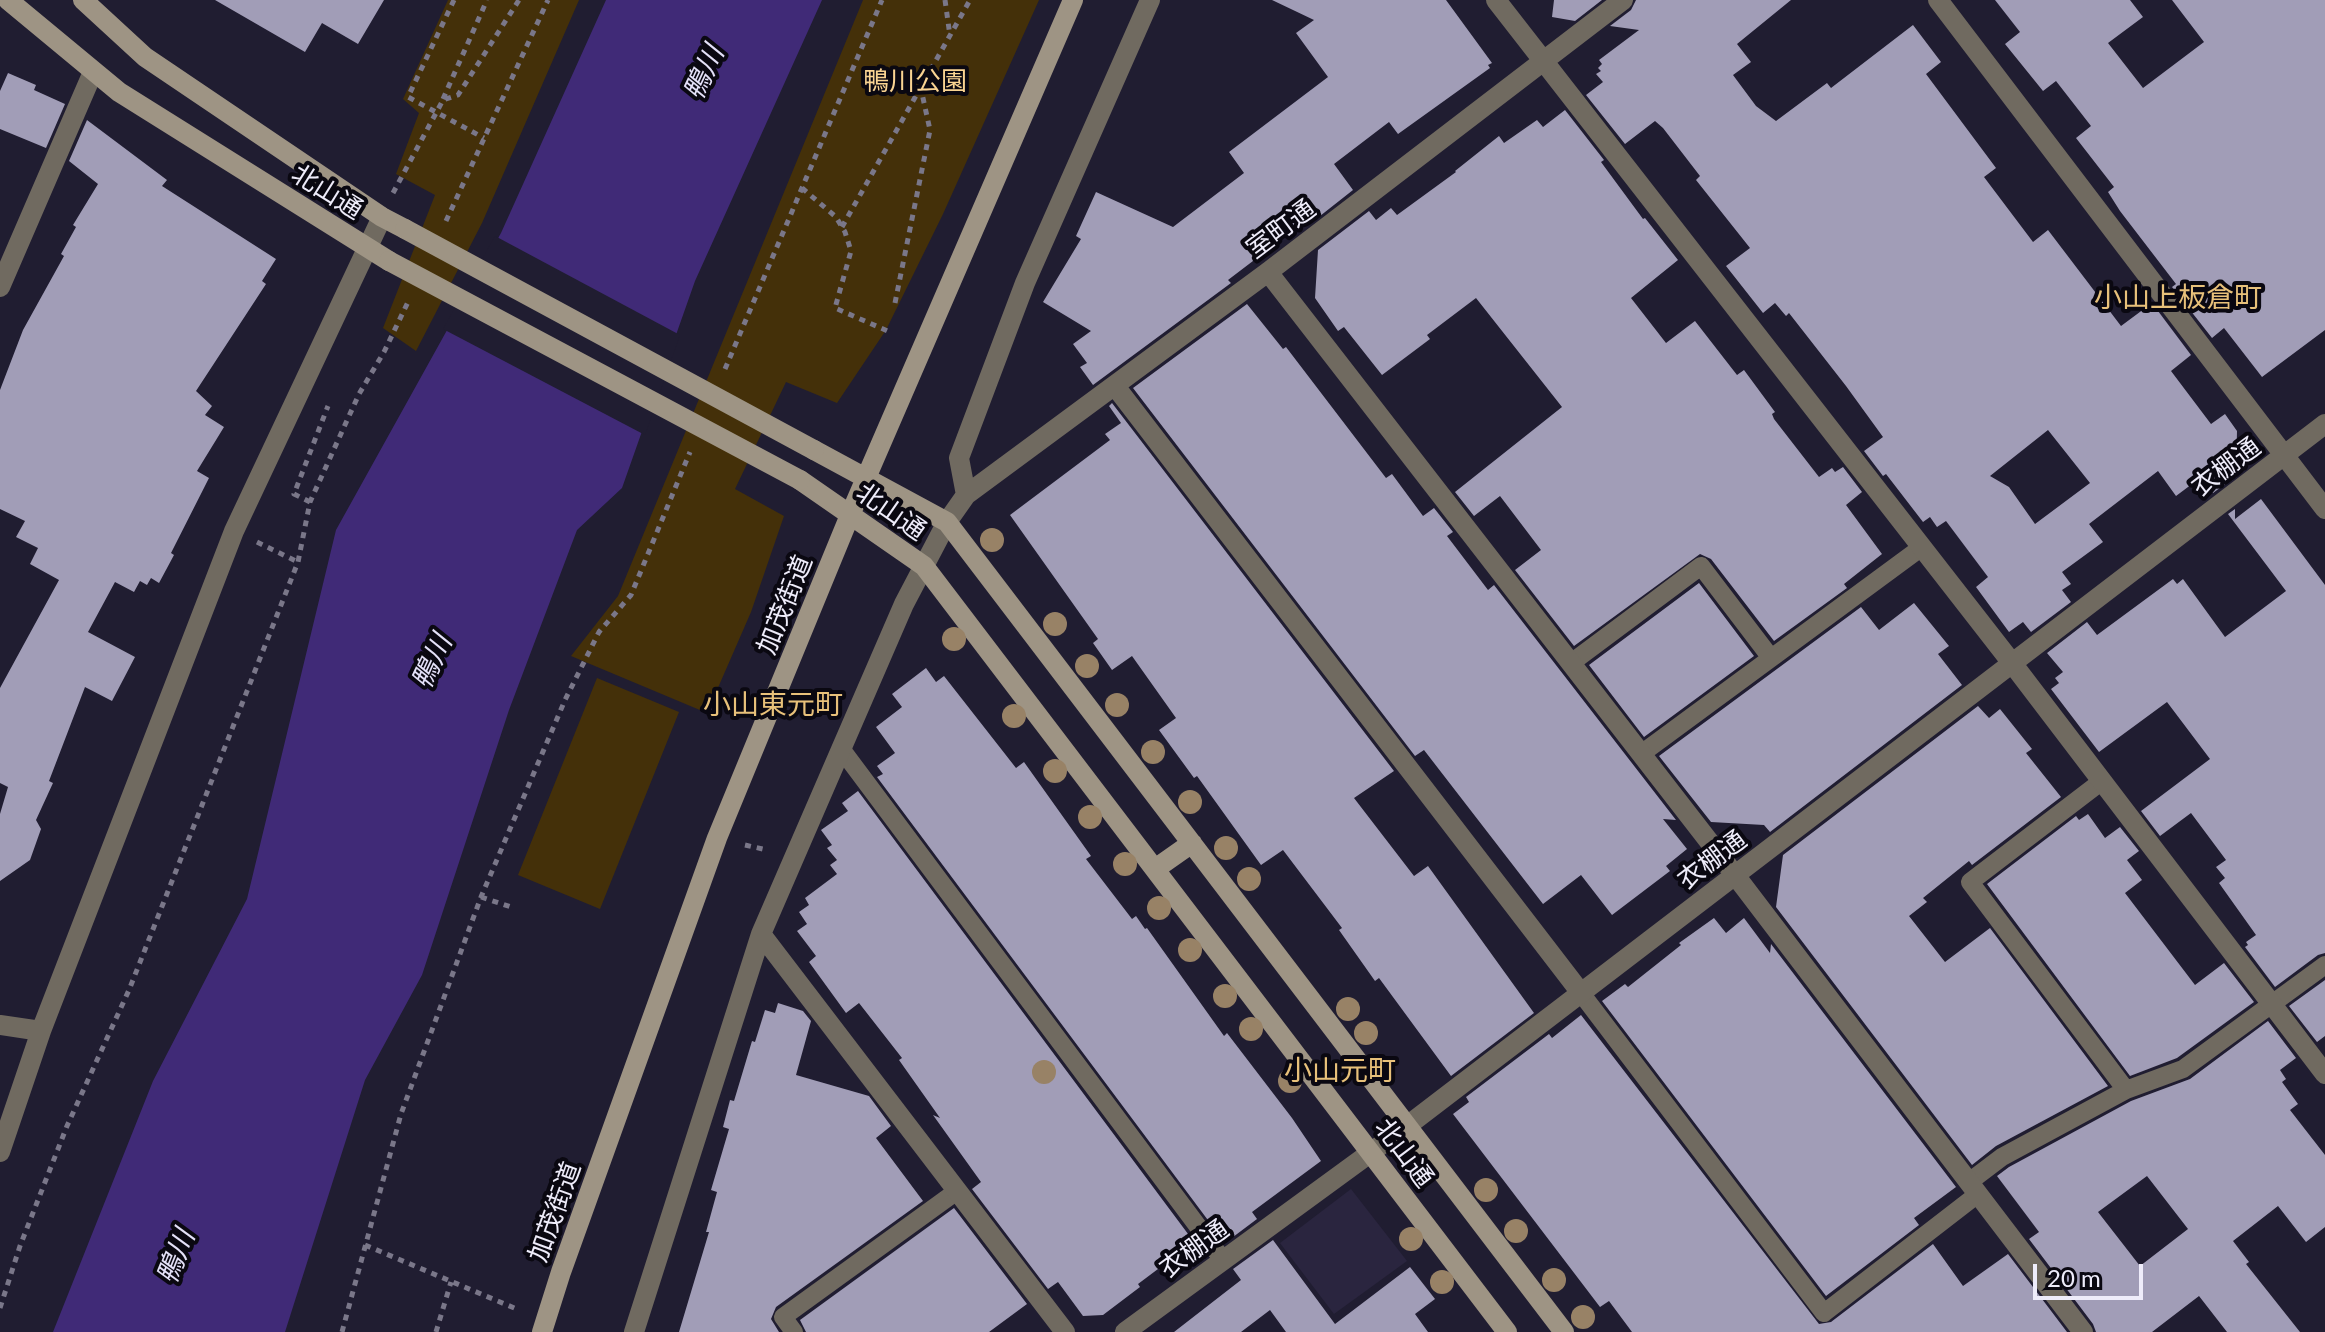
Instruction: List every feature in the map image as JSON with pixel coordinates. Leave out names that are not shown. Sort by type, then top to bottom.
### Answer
[{"type":"street","name":"北山通","points":[[8,0],[119,92],[367,248],[800,480],[924,566],[1507,1332]]},
{"type":"street","name":"北山通","points":[[83,0],[145,57],[382,217],[947,522],[1564,1332]]},
{"type":"street","name":"加茂街道","points":[[542,1332],[717,838],[850,515],[1073,0]]},
{"type":"street","points":[[966,495],[959,458],[1025,283],[1150,0]]},
{"type":"street","points":[[1496,0],[2012,663],[2325,1074]]},
{"type":"street","name":"室町通","points":[[634,1332],[761,934],[904,604],[947,522],[966,495],[1268,272],[1623,0]]},
{"type":"street","points":[[1938,0],[2325,509]]},
{"type":"street","points":[[0,287],[93,72]]},
{"type":"street","points":[[0,1152],[41,1031],[234,531],[382,217]]},
{"type":"street","points":[[1268,272],[1735,875],[2083,1332]]},
{"type":"street","points":[[1115,386],[1581,993]]},
{"type":"street","name":"衣棚通","points":[[1125,1332],[1407,1126],[2325,424]]},
{"type":"street","points":[[1155,869],[1192,843]]},
{"type":"street","points":[[761,934],[1065,1332]]},
{"type":"street","points":[[0,1025],[41,1031]]},
{"type":"lane","points":[[1641,754],[1922,547]]},
{"type":"lane","points":[[1571,663],[1701,566],[1771,658]]},
{"type":"lane","points":[[842,750],[1223,1260]]},
{"type":"lane","points":[[2102,781],[1970,882],[2126,1090]]},
{"type":"lane","points":[[1581,993],[1824,1313],[1974,1188],[2002,1157],[2126,1090],[2183,1069],[2325,965]]},
{"type":"lane","points":[[794,1332],[783,1317],[957,1191]]},
{"type":"path","points":[[454,0],[408,97],[484,138]]},
{"type":"path","points":[[382,217],[443,100],[487,0]]},
{"type":"path","points":[[443,100],[458,95],[519,0]]},
{"type":"path","points":[[444,224],[548,0]]},
{"type":"path","points":[[722,376],[882,0]]},
{"type":"path","points":[[945,0],[950,37]]},
{"type":"path","points":[[842,227],[970,0]]},
{"type":"path","points":[[895,303],[930,130],[921,89]]},
{"type":"path","points":[[802,188],[822,202],[842,227],[851,251],[835,308],[890,332]]},
{"type":"path","points":[[0,1308],[20,1246],[67,1126],[129,990],[298,562],[310,502],[359,394],[384,352],[411,295]]},
{"type":"path","points":[[342,1332],[401,1114],[481,897],[565,700],[599,632],[631,595],[692,448]]},
{"type":"path","points":[[294,494],[310,502]]},
{"type":"path","points":[[254,541],[298,562]]},
{"type":"path","points":[[717,838],[795,857]]},
{"type":"path","points":[[481,897],[514,908]]},
{"type":"path","points":[[365,1245],[503,1304]]},
{"type":"path","points":[[436,1332],[451,1282]]},
{"type":"shaded area","points":[[1351,1189],[1407,1261],[1334,1314],[1280,1243]]},
{"type":"green space","points":[[448,0],[579,0],[482,223],[416,351],[383,328],[435,195],[396,174],[419,113],[403,99]]},
{"type":"green space","name":"鴨川公園","points":[[863,0],[1039,0],[943,214],[886,330],[837,403],[786,382],[735,489],[784,516],[751,612],[707,713],[571,656],[618,596]]},
{"type":"green space","points":[[597,678],[679,712],[600,909],[518,875]]},
{"type":"water","name":"鴨川","points":[[606,0],[822,0],[695,281],[622,488],[577,530],[509,710],[422,975],[365,1080],[285,1332],[53,1332],[153,1081],[247,899],[336,530],[501,233]]},
{"type":"pier","points":[[495,236],[680,335],[645,435],[443,329]]},
{"type":"building","points":[[215,0],[384,0],[358,44],[322,23],[305,52]]},
{"type":"building","points":[[1272,0],[1446,0],[1492,63],[1488,65],[1490,68],[1398,134],[1389,122],[1334,164],[1353,190],[1320,216],[1320,210],[1228,280],[1231,283],[1093,385],[1080,367],[1087,363],[1073,344],[1091,331],[1043,302],[1081,239],[1076,236],[1096,192],[1173,227],[1244,173],[1229,152],[1328,77],[1296,33],[1314,20]]},
{"type":"building","points":[[1554,0],[1602,0],[1575,21],[1552,17]]},
{"type":"building","points":[[1636,0],[1791,0],[1737,44],[1751,62],[1733,75],[1756,106],[1776,121],[1827,83],[1831,88],[1913,25],[1941,62],[1926,74],[1996,168],[1984,177],[2033,242],[2048,230],[2121,326],[2152,303],[2191,355],[2171,371],[2211,424],[2225,414],[2237,431],[2236,476],[2213,493],[2205,484],[2200,487],[2196,481],[2176,496],[2158,471],[2089,524],[2103,542],[2062,572],[2071,584],[2062,590],[2071,602],[2031,632],[2023,622],[2009,632],[1976,587],[1988,577],[1946,521],[1937,527],[1930,517],[1923,522],[1864,451],[1883,437],[1846,386],[1789,313],[1786,316],[1775,303],[1763,313],[1726,266],[1750,248],[1696,180],[1700,176],[1663,128],[1655,121],[1625,144],[1586,95],[1603,82],[1596,74],[1601,71],[1598,68],[1602,64],[1599,60],[1639,30],[1610,26],[1631,10]],"holes":[[[2048,430],[2090,483],[2035,524],[2009,487],[1990,476]]]},
{"type":"building","points":[[1995,0],[2130,0],[2143,17],[2108,43],[2143,88],[2204,42],[2172,0],[2325,0],[2325,330],[2262,377],[2224,328],[2212,338],[2172,287],[2176,284],[2120,211],[2108,192],[2114,187],[2076,138],[2091,126],[2056,81],[2043,91],[2005,44],[2020,32]]},
{"type":"building","points":[[8,73],[36,85],[34,90],[65,104],[46,148],[0,129],[0,91]]},
{"type":"building","points":[[1565,110],[1604,160],[1601,162],[1643,219],[1678,260],[1631,298],[1666,343],[1695,321],[1737,375],[1744,370],[1775,412],[1772,414],[1774,419],[1819,477],[1832,468],[1835,472],[1843,467],[1862,492],[1846,505],[1882,554],[1844,584],[1847,588],[1774,641],[1711,559],[1700,554],[1574,646],[1515,570],[1541,550],[1500,496],[1474,516],[1455,492],[1562,407],[1476,298],[1427,335],[1430,339],[1382,375],[1344,327],[1338,331],[1315,298],[1318,250],[1369,211],[1376,220],[1391,208],[1397,215],[1499,136],[1504,143],[1537,120],[1543,127]]},
{"type":"building","points":[[87,120],[167,180],[162,186],[276,259],[262,281],[266,284],[196,391],[212,406],[205,415],[224,427],[197,471],[209,478],[171,553],[174,555],[159,583],[151,578],[147,585],[140,581],[134,592],[115,582],[88,632],[135,657],[112,701],[85,687],[49,781],[53,783],[36,820],[41,829],[30,860],[0,881],[0,814],[8,787],[0,783],[0,688],[59,580],[30,564],[38,548],[16,537],[25,521],[0,509],[0,390],[23,330],[64,256],[61,254],[76,227],[73,225],[98,184],[69,161]]},
{"type":"building","points":[[1247,304],[1283,349],[1286,347],[1386,478],[1392,474],[1423,516],[1434,508],[1453,532],[1447,536],[1488,590],[1494,585],[1676,820],[1663,819],[1687,849],[1666,866],[1670,871],[1612,915],[1581,875],[1543,904],[1424,750],[1415,756],[1133,388]]},
{"type":"building","points":[[1112,403],[1394,771],[1354,798],[1414,876],[1428,866],[1534,1013],[1451,1076],[1379,978],[1375,981],[1339,930],[1342,928],[1283,850],[1261,865],[1197,776],[1194,778],[1159,730],[1176,718],[1132,656],[1112,670],[1093,643],[1098,639],[1010,515],[1110,440],[1105,434],[1121,423],[1109,406]]},
{"type":"building","points":[[2261,499],[2325,585],[2325,953],[2275,987],[2245,947],[2248,945],[2246,942],[2256,935],[2219,883],[2225,878],[2216,867],[2226,860],[2191,813],[2160,836],[2141,811],[2210,759],[2167,702],[2099,752],[2051,689],[2059,683],[2055,678],[2063,672],[2047,653],[2087,622],[2097,635],[2173,579],[2177,584],[2183,579],[2225,637],[2286,591],[2228,514],[2235,509],[2235,519]]},
{"type":"building","points":[[1699,583],[1754,656],[1644,737],[1589,665]]},
{"type":"building","points":[[1914,603],[1949,646],[1938,654],[1962,685],[1770,832],[1764,825],[1711,822],[1659,756],[1861,607],[1879,630]]},
{"type":"building","points":[[926,668],[936,682],[944,676],[1016,768],[1024,762],[1091,856],[1086,859],[1132,919],[1136,916],[1147,928],[1224,1036],[1227,1033],[1321,1161],[1252,1212],[1257,1219],[1225,1243],[877,777],[883,774],[877,766],[895,753],[876,727],[902,707],[892,694]]},
{"type":"building","points":[[1978,706],[1989,718],[2000,709],[2032,749],[2026,753],[2061,797],[1972,865],[1969,861],[1923,898],[1927,902],[1909,916],[1945,962],[1990,928],[2108,1086],[1996,1146],[1972,1165],[1776,907],[1783,855]]},
{"type":"building","points":[[858,791],[1194,1242],[1103,1315],[1083,1316],[1058,1282],[1048,1289],[972,1189],[981,1182],[933,1115],[940,1118],[899,1060],[902,1058],[859,1003],[846,1013],[809,962],[816,956],[797,931],[807,924],[799,912],[809,905],[805,898],[837,874],[830,865],[837,860],[827,848],[832,845],[821,830],[848,811],[842,803]]},
{"type":"building","points":[[2088,814],[2105,838],[2120,827],[2139,851],[2127,860],[2142,880],[2125,893],[2195,985],[2224,963],[2254,1002],[2177,1058],[2130,1076],[1987,884],[2076,816],[2079,820]]},
{"type":"building","points":[[1714,918],[1726,933],[1744,918],[1770,953],[1771,944],[1956,1187],[1914,1218],[1919,1225],[1826,1296],[1602,1001],[1625,984],[1628,987],[1681,945],[1679,943]]},
{"type":"building","points":[[2325,980],[2325,1036],[2317,1042],[2289,1006]]},
{"type":"building","points":[[778,1003],[803,1011],[811,1021],[796,1075],[869,1096],[891,1126],[876,1138],[923,1201],[776,1307],[771,1319],[779,1332],[679,1332],[709,1232],[706,1232],[717,1192],[711,1190],[729,1129],[723,1127],[730,1100],[734,1101],[765,1010],[775,1013]]},
{"type":"building","points":[[1581,1015],[1819,1324],[1831,1322],[1933,1244],[1963,1286],[2008,1254],[2067,1332],[1632,1332],[1609,1301],[1600,1307],[1453,1114],[1469,1102],[1466,1097],[1549,1034],[1552,1038]]},
{"type":"building","points":[[2268,1021],[2296,1058],[2280,1070],[2286,1079],[2282,1082],[2298,1104],[2290,1110],[2325,1155],[2325,1227],[2306,1242],[2278,1206],[2233,1241],[2249,1262],[2246,1264],[2300,1332],[2227,1332],[2199,1296],[2152,1332],[2096,1332],[2029,1239],[2039,1232],[1997,1176],[2131,1101],[2190,1079]],"holes":[[[2147,1176],[2188,1229],[2140,1266],[2098,1212]]]},
{"type":"building","points":[[954,1208],[1027,1304],[989,1332],[806,1332],[800,1320]]},
{"type":"building","points":[[1273,1240],[1335,1324],[1410,1267],[1435,1299],[1415,1314],[1428,1332],[1286,1332],[1270,1310],[1241,1332],[1174,1332],[1241,1280],[1233,1269]]},
{"type":"district","name":"小山上板倉町","points":[[2178,298]]},
{"type":"district","name":"小山東元町","points":[[773,705]]},
{"type":"district","name":"小山元町","points":[[1340,1071]]}]
